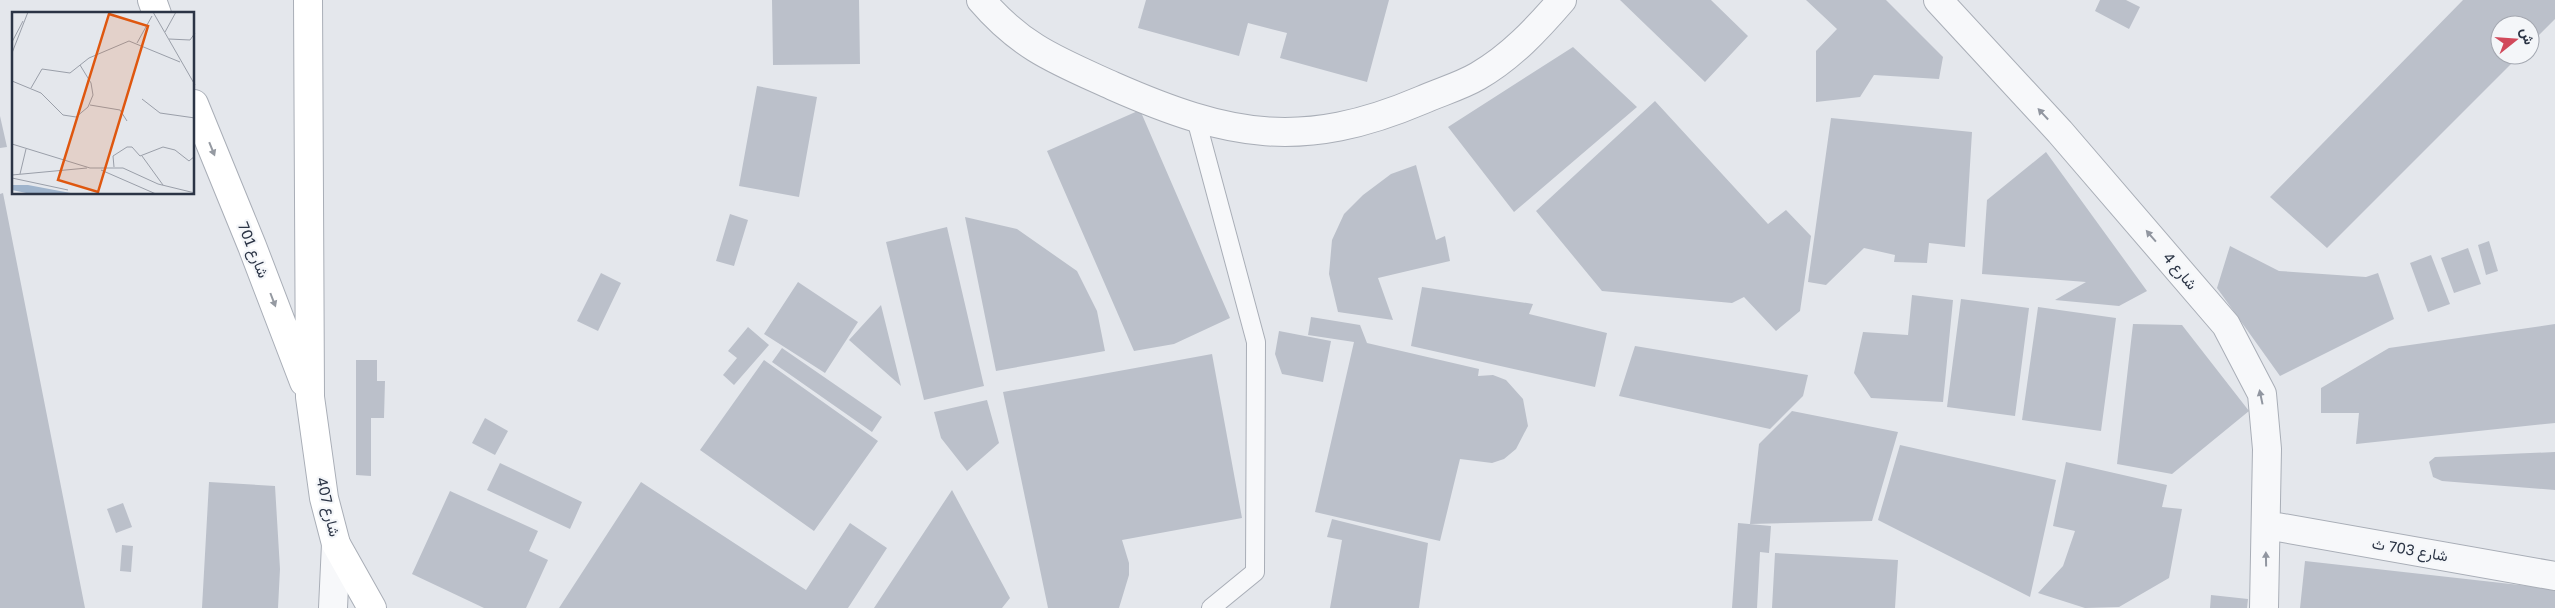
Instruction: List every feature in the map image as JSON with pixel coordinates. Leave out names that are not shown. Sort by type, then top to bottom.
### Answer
[{"type":"street","points":[[152,0],[156,12]]},
{"type":"street","points":[[308,0],[310,397]]},
{"type":"street","points":[[981,0],[1002,23],[1028,44],[1052,59],[1167,110],[1231,128],[1275,132],[1312,132],[1355,124],[1392,113],[1478,76],[1514,50],[1562,0]]},
{"type":"street","name":"شارع 4","points":[[1938,0],[2060,132],[2226,325],[2262,394],[2267,449],[2264,608]]},
{"type":"street","name":"شارع 701","points":[[195,106],[252,246],[310,397]]},
{"type":"street","name":"شارع 407","points":[[310,397],[324,498],[336,544],[372,608]]},
{"type":"street","name":"شارع 703 ث","points":[[2266,525],[2555,576]]},
{"type":"street","points":[[333,608],[336,544]]},
{"type":"lane","points":[[1196,119],[1256,342],[1254,572],[1211,608]]},
{"type":"building","points":[[772,0],[859,0],[860,64],[773,65]]},
{"type":"building","points":[[1146,0],[1389,0],[1367,82],[1280,58],[1287,33],[1248,23],[1239,56],[1138,28]]},
{"type":"building","points":[[1620,0],[1711,0],[1748,36],[1705,82]]},
{"type":"building","points":[[1806,0],[1886,0],[1943,57],[1939,79],[1874,75],[1860,97],[1816,102],[1816,51],[1837,29]]},
{"type":"building","points":[[2100,0],[2126,0],[2140,7],[2129,29],[2095,11]]},
{"type":"building","points":[[2463,0],[2555,0],[2555,19],[2540,34],[2540,15],[2490,15],[2490,65],[2510,65],[2327,248],[2270,197]]},
{"type":"building","points":[[1573,47],[1637,107],[1514,212],[1448,127]]},
{"type":"building","points":[[757,86],[817,97],[799,197],[739,186]]},
{"type":"building","points":[[1655,101],[1768,224],[1786,210],[1811,236],[1800,311],[1776,331],[1744,297],[1732,303],[1602,291],[1536,211]]},
{"type":"building","points":[[1140,110],[1230,318],[1174,344],[1134,351],[1047,151]]},
{"type":"building","points":[[0,116],[7,147],[0,148]]},
{"type":"building","points":[[1831,118],[1972,132],[1965,247],[1929,243],[1927,263],[1894,262],[1895,255],[1864,248],[1826,285],[1808,282]]},
{"type":"building","points":[[2046,152],[2147,291],[2119,306],[2055,300],[2086,282],[1982,274],[1987,200]]},
{"type":"building","points":[[1416,165],[1436,240],[1445,236],[1450,261],[1378,278],[1393,320],[1338,312],[1329,274],[1332,240],[1344,214],[1363,195],[1391,174]]},
{"type":"building","points":[[3,193],[85,608],[0,608],[0,194]]},
{"type":"building","points":[[730,214],[748,220],[734,266],[716,261]]},
{"type":"building","points":[[965,217],[1017,229],[1077,271],[1097,311],[1105,351],[996,371]]},
{"type":"building","points":[[947,227],[984,386],[924,400],[886,242]]},
{"type":"building","points":[[2489,241],[2498,271],[2486,275],[2478,245]]},
{"type":"building","points":[[2230,246],[2279,271],[2366,277],[2378,273],[2394,319],[2280,376],[2217,288]]},
{"type":"building","points":[[2468,248],[2481,284],[2454,293],[2441,258]]},
{"type":"building","points":[[2431,255],[2450,304],[2428,312],[2410,263]]},
{"type":"building","points":[[601,273],[621,283],[598,331],[577,321]]},
{"type":"building","points":[[798,282],[858,322],[825,373],[764,334]]},
{"type":"building","points":[[1422,287],[1533,304],[1529,314],[1607,333],[1595,387],[1411,346]]},
{"type":"building","points":[[1912,295],[1953,300],[1943,402],[1871,398],[1854,373],[1863,332],[1908,335]]},
{"type":"building","points":[[1961,299],[2029,308],[2015,416],[1947,407]]},
{"type":"building","points":[[881,305],[901,386],[849,340]]},
{"type":"building","points":[[2038,307],[2116,318],[2101,431],[2022,420]]},
{"type":"building","points":[[1311,317],[1360,325],[1367,343],[1479,369],[1478,376],[1493,375],[1506,380],[1523,399],[1528,426],[1516,449],[1504,459],[1492,463],[1460,459],[1440,541],[1315,512],[1354,342],[1308,335]]},
{"type":"building","points":[[2133,324],[2182,325],[2249,411],[2172,474],[2117,464]]},
{"type":"building","points":[[2555,324],[2555,423],[2356,444],[2359,413],[2321,413],[2321,388],[2389,348]]},
{"type":"building","points":[[748,327],[769,345],[734,385],[723,375],[737,358],[728,351]]},
{"type":"building","points":[[1279,331],[1331,341],[1323,382],[1282,374],[1275,354]]},
{"type":"building","points":[[1635,346],[1808,375],[1803,396],[1770,429],[1619,396]]},
{"type":"building","points":[[782,348],[882,417],[872,432],[772,362]]},
{"type":"building","points":[[1212,354],[1242,518],[1122,540],[1129,563],[1129,575],[1119,608],[1048,608],[1003,392]]},
{"type":"building","points":[[356,360],[377,360],[377,381],[385,381],[384,418],[371,418],[371,476],[356,475]]},
{"type":"building","points":[[764,360],[878,441],[814,531],[700,450]]},
{"type":"building","points":[[987,400],[999,443],[967,471],[941,438],[934,412]]},
{"type":"building","points":[[1792,411],[1898,432],[1872,521],[1750,524],[1759,444]]},
{"type":"building","points":[[485,418],[508,431],[495,455],[472,443]]},
{"type":"building","points":[[1900,445],[2056,480],[2030,597],[1878,520]]},
{"type":"building","points":[[2555,452],[2555,490],[2442,481],[2433,477],[2429,462],[2435,457]]},
{"type":"building","points":[[2066,462],[2167,485],[2162,507],[2182,509],[2169,578],[2119,607],[2085,608],[2038,593],[2063,566],[2075,531],[2053,526]]},
{"type":"building","points":[[500,463],[582,502],[570,529],[487,490]]},
{"type":"building","points":[[209,482],[275,486],[280,569],[278,608],[202,608]]},
{"type":"building","points":[[641,482],[806,590],[850,523],[887,548],[848,608],[559,608]]},
{"type":"building","points":[[952,490],[1010,598],[1002,608],[874,608]]},
{"type":"building","points":[[450,491],[538,531],[529,551],[548,560],[526,608],[484,608],[412,574]]},
{"type":"building","points":[[123,503],[132,527],[116,533],[107,509]]},
{"type":"building","points":[[1332,519],[1428,543],[1419,608],[1330,608],[1342,540],[1327,537]]},
{"type":"building","points":[[1738,523],[1771,526],[1769,553],[1760,552],[1757,608],[1732,608]]},
{"type":"building","points":[[122,545],[133,546],[131,572],[120,571]]},
{"type":"building","points":[[1775,553],[1898,560],[1895,608],[1772,608]]},
{"type":"building","points":[[2305,561],[2555,589],[2555,608],[2300,608]]},
{"type":"building","points":[[2211,595],[2248,599],[2247,608],[2210,608]]}]
